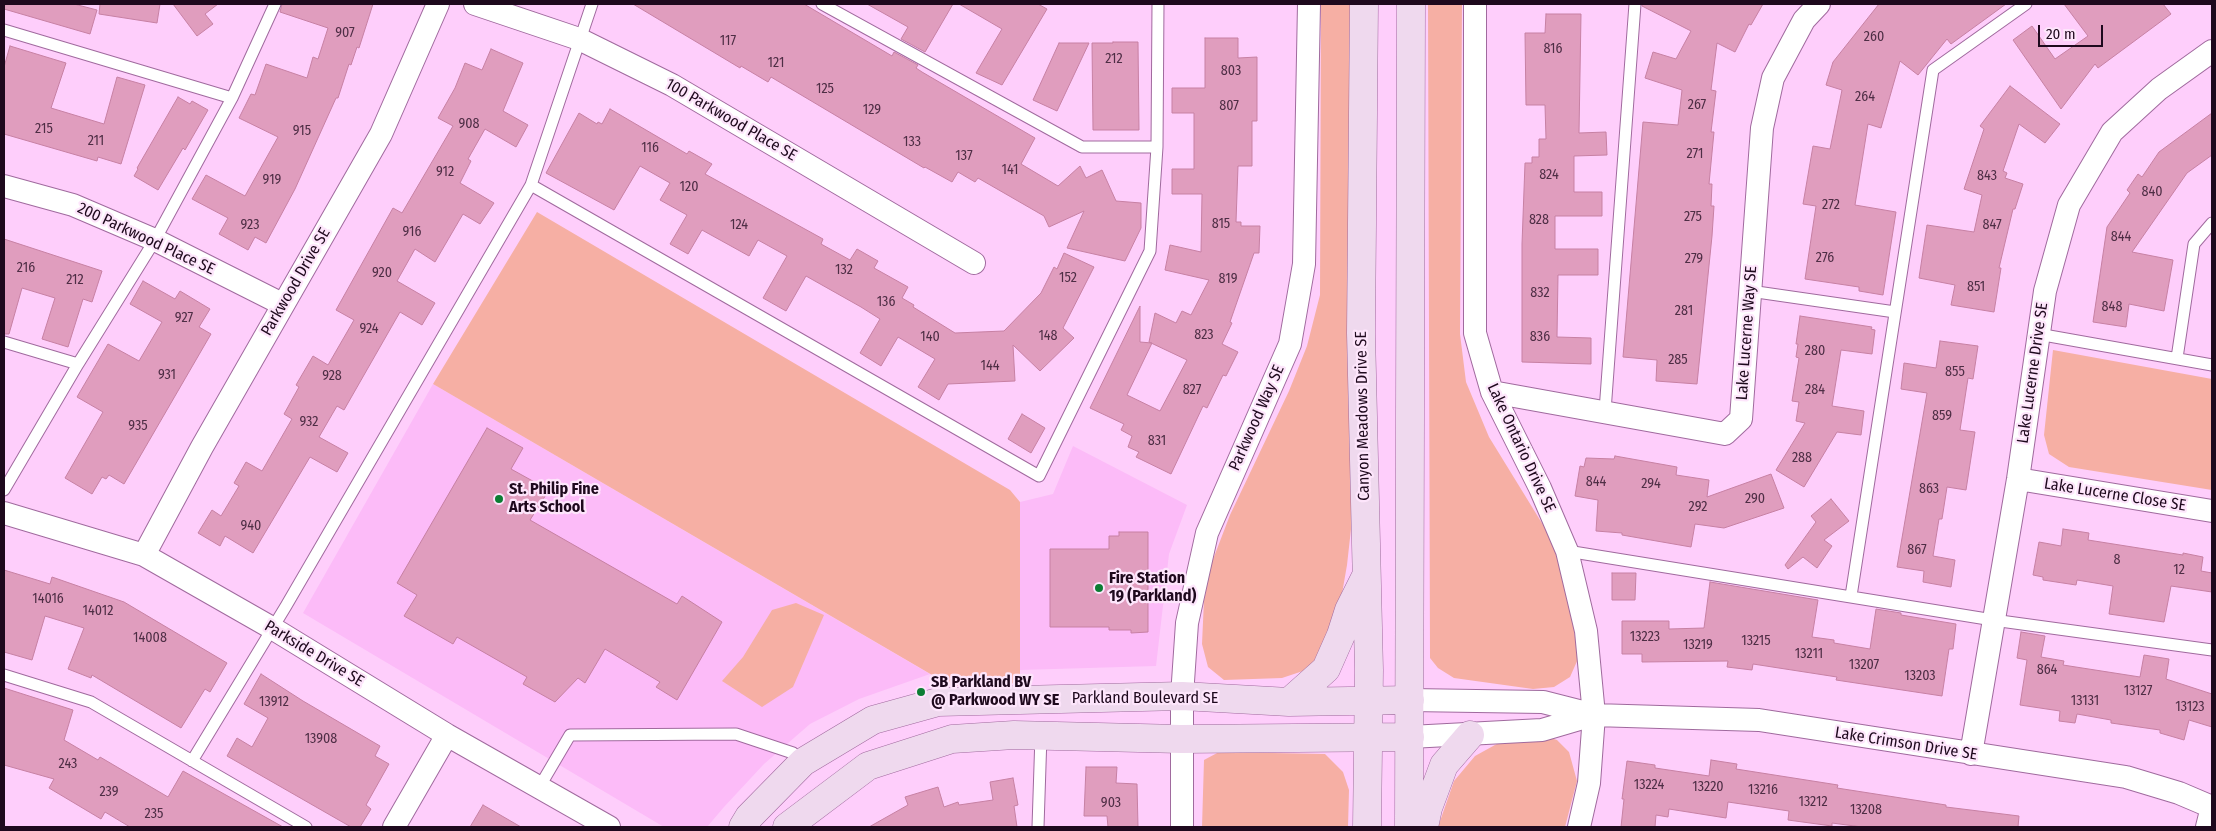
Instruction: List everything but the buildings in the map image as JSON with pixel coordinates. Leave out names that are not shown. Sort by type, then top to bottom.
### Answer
[{"type":"main road","name":"Canyon Meadows Drive SE","points":[[1364,4],[1361,333],[1369,699],[1367,827]]},
{"type":"main road","points":[[1408,827],[1410,737],[1411,4]]},
{"type":"main road","points":[[1289,702],[1326,669],[1341,635],[1348,610],[1367,575]]},
{"type":"main road","name":"Parkland Boulevard SE","points":[[743,827],[749,817],[803,762],[873,720],[938,702],[1182,696],[1289,702],[1369,699],[1410,700]]},
{"type":"main road","points":[[1424,827],[1428,808],[1444,765],[1470,734]]},
{"type":"main road","points":[[787,827],[868,766],[952,740],[1014,735],[1181,739],[1368,739],[1410,737]]},
{"type":"main road","points":[[803,762],[826,796]]},
{"type":"street","name":"Parkwood Drive SE","points":[[144,555],[282,304],[381,134],[438,4]]},
{"type":"street","name":"100 Parkwood Place SE","points":[[475,4],[579,39],[672,85],[974,263]]},
{"type":"street","name":"Parkwood Way SE","points":[[1182,827],[1182,696],[1187,623],[1206,533],[1290,344],[1304,264],[1309,4]]},
{"type":"street","name":"Lake Ontario Drive SE","points":[[1475,4],[1475,333],[1492,392],[1540,488],[1567,551],[1586,631],[1594,715],[1589,783],[1579,827]]},
{"type":"street","name":"Lake Lucerne Way SE","points":[[1492,392],[1725,434],[1741,419],[1762,128],[1773,78],[1804,20],[1819,4]]},
{"type":"street","name":"Lake Lucerne Drive SE","points":[[1971,754],[2018,479],[2045,291],[2069,205],[2112,132],[2159,89],[2212,51]]},
{"type":"street","name":"200 Parkwood Place SE","points":[[4,186],[73,205],[155,240],[282,304]]},
{"type":"street","name":"Lake Lucerne Close SE","points":[[2018,479],[2212,511]]},
{"type":"street","name":"Parkside Drive SE","points":[[4,513],[144,555],[272,628],[447,735],[540,786],[609,827]]},
{"type":"street","name":"Lake Crimson Drive SE","points":[[1410,700],[1543,702],[1594,715],[1759,720],[2126,777],[2179,793],[2212,807]]},
{"type":"street","name":"Lake Crimson Drive SE","points":[[1410,737],[1542,730],[1594,715]]},
{"type":"street","points":[[394,827],[447,735]]},
{"type":"street","points":[[2207,827],[2212,807]]},
{"type":"lane","points":[[4,490],[78,364],[155,240],[232,98],[275,4]]},
{"type":"lane","points":[[192,761],[531,186],[592,4]]},
{"type":"lane","points":[[822,4],[1082,147],[1157,147]]},
{"type":"lane","points":[[531,186],[1039,476],[1150,251],[1157,147],[1158,4]]},
{"type":"lane","points":[[1605,411],[1636,4]]},
{"type":"lane","points":[[1851,596],[1933,70],[2026,4]]},
{"type":"lane","points":[[4,30],[232,98]]},
{"type":"lane","points":[[2177,358],[2194,244],[2212,223]]},
{"type":"lane","points":[[1750,292],[1895,312]]},
{"type":"lane","points":[[2038,334],[2212,365]]},
{"type":"lane","points":[[4,342],[78,364]]},
{"type":"lane","points":[[1567,551],[1993,620],[2212,650]]},
{"type":"lane","points":[[4,675],[91,702],[306,827]]},
{"type":"lane","points":[[540,786],[570,735],[736,734],[793,753],[803,762]]},
{"type":"lane","points":[[1038,827],[1041,735]]},
{"type":"shaded area","points":[[1321,4],[1355,4],[1353,511],[1347,565],[1339,611],[1323,655],[1306,670],[1282,678],[1224,680],[1208,667],[1202,644],[1204,600],[1212,562],[1230,515],[1289,391],[1307,346],[1320,295]]},
{"type":"shaded area","points":[[1428,4],[1462,4],[1460,334],[1466,382],[1489,437],[1556,546],[1574,630],[1578,659],[1570,677],[1554,687],[1533,689],[1454,678],[1438,668],[1430,658]]},
{"type":"shaded area","points":[[537,212],[1010,490],[1020,502],[1020,683],[951,686],[433,384]]},
{"type":"shaded area","points":[[2053,350],[2212,379],[2212,490],[2069,467],[2049,454],[2044,435]]},
{"type":"shaded area","name":"St. Philip Fine Arts School","points":[[433,384],[930,674],[859,699],[810,724],[764,764],[707,827],[664,827],[303,613]]},
{"type":"shaded area","points":[[1073,446],[1187,505],[1169,554],[1156,666],[1020,670],[1020,502],[1053,494]]},
{"type":"shaded area","points":[[796,603],[824,615],[793,687],[762,707],[722,681],[743,657],[772,610]]},
{"type":"shaded area","points":[[1542,735],[1557,740],[1569,752],[1577,781],[1565,827],[1438,827],[1454,781],[1475,756],[1504,740]]},
{"type":"shaded area","points":[[1219,752],[1325,754],[1343,772],[1349,790],[1348,827],[1202,827],[1204,760]]},
{"type":"place","name":"St. Philip Fine Arts School","points":[[499,499]]},
{"type":"place","name":"Fire Station 19 (Parkland)","points":[[1099,588]]},
{"type":"place","name":"SB Parkland BV @ Parkwood WY SE","points":[[921,692]]}]
